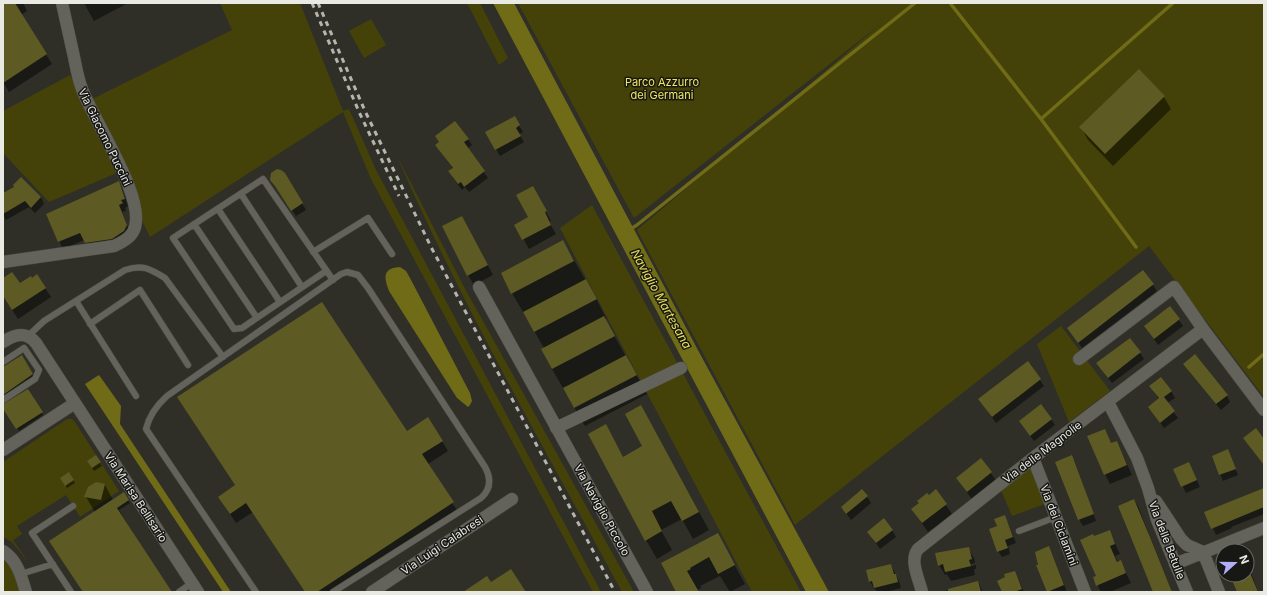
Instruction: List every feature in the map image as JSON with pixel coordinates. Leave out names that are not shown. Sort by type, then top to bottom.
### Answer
[{"type":"street","name":"Via Giacomo Puccini","points":[[3,262],[114,246],[129,237],[136,224],[136,212],[129,184],[85,98],[80,83],[62,3]]},
{"type":"street","name":"Via Naviglio Piccolo","points":[[479,287],[647,592]]},
{"type":"street","points":[[1079,359],[1174,287],[1203,329],[1264,410]]},
{"type":"street","name":"Via delle Magnolie","points":[[922,592],[914,562],[914,555],[918,548],[1033,458],[1203,329]]},
{"type":"street","points":[[3,342],[16,335],[28,336]]},
{"type":"street","name":"Via Marisa Bellisario","points":[[28,336],[36,343],[195,588]]},
{"type":"street","points":[[556,428],[681,368]]},
{"type":"street","name":"Via delle Betulle","points":[[1108,402],[1132,447],[1148,488],[1154,512],[1187,592]]},
{"type":"street","points":[[3,449],[75,403]]},
{"type":"street","name":"Via dei Ciclamini","points":[[1033,458],[1085,592]]},
{"type":"street","name":"Via delle Betulle","points":[[1148,488],[1181,539],[1187,545],[1203,552]]},
{"type":"street","name":"Via Luigi Calabresi","points":[[372,592],[512,499]]},
{"type":"street","points":[[1175,564],[1264,528]]},
{"type":"street","points":[[3,551],[14,560],[21,574],[26,592]]},
{"type":"street","points":[[1203,552],[1219,592]]},
{"type":"lane","points":[[326,271],[242,328],[234,329],[173,238],[263,179],[333,280]]},
{"type":"lane","points":[[241,194],[302,287]]},
{"type":"lane","points":[[218,209],[280,302]]},
{"type":"lane","points":[[313,252],[368,218],[392,254]]},
{"type":"lane","points":[[194,224],[256,318]]},
{"type":"lane","points":[[28,336],[44,321],[125,270],[134,267],[143,267],[152,270],[165,278],[223,357]]},
{"type":"lane","points":[[256,592],[146,430],[150,418],[162,401],[333,280],[347,272],[354,273],[361,278],[485,467],[490,482],[487,491],[481,498],[333,592]]},
{"type":"lane","points":[[90,324],[140,290],[188,365]]},
{"type":"lane","points":[[76,301],[136,396]]},
{"type":"lane","points":[[3,362],[24,348],[39,370],[35,379],[3,400]]},
{"type":"lane","points":[[68,591],[53,564],[32,533],[73,506]]},
{"type":"lane","points":[[1019,531],[1056,517]]},
{"type":"lane","points":[[21,574],[53,564]]},
{"type":"lane","points":[[179,592],[195,588]]},
{"type":"green space","points":[[220,3],[300,3],[343,111],[349,109],[376,170],[601,592],[593,592],[371,179],[343,112],[150,237],[119,172],[49,202],[3,153],[3,111],[70,75],[84,103],[232,30]]},
{"type":"green space","points":[[467,3],[480,3],[508,58],[499,65]]},
{"type":"green space","name":"Parco Azzurro dei Germani","points":[[518,3],[1264,3],[1264,397],[1149,246],[795,525],[637,230],[882,23],[634,218]]},
{"type":"green space","points":[[371,19],[386,45],[364,58],[349,31]]},
{"type":"green space","points":[[396,154],[465,289],[634,592],[622,592],[533,429],[448,265]]},
{"type":"green space","points":[[592,205],[801,592],[752,592],[560,228]]},
{"type":"green space","points":[[1061,326],[1110,391],[1069,422],[1037,344]]},
{"type":"green space","points":[[67,419],[72,419],[75,422],[119,491],[80,517],[66,495],[17,526],[22,534],[13,540],[29,563],[12,542],[3,537],[3,462]]},
{"type":"green space","points":[[1031,467],[1045,504],[1012,516],[1001,490]]},
{"type":"green space","points":[[3,558],[12,569],[20,592],[3,592]]},
{"type":"water","name":"Naviglio Martesana","points":[[493,3],[514,3],[699,352],[829,592],[806,592]]},
{"type":"water","points":[[400,267],[406,271],[410,278],[470,393],[472,401],[468,407],[457,398],[389,291],[386,282],[386,274],[390,269]]},
{"type":"water","points":[[99,375],[121,406],[120,424],[231,592],[223,592],[85,384]]},
{"type":"building","points":[[3,3],[15,3],[47,54],[3,83]]},
{"type":"building","points":[[1139,69],[1165,96],[1105,154],[1079,127]]},
{"type":"building","points":[[515,116],[520,125],[516,128],[521,136],[495,150],[485,132]]},
{"type":"building","points":[[455,121],[469,139],[464,142],[485,171],[464,187],[461,182],[458,184],[448,171],[453,168],[435,145],[439,142],[435,136]]},
{"type":"building","points":[[277,169],[285,173],[303,203],[291,211],[270,180],[271,173]]},
{"type":"building","points":[[21,177],[41,197],[31,208],[25,201],[3,214],[3,193],[14,187],[13,185]]},
{"type":"building","points":[[119,181],[125,199],[121,200],[123,203],[119,205],[127,225],[124,231],[112,239],[85,243],[80,233],[58,242],[46,214]]},
{"type":"building","points":[[533,186],[547,211],[545,212],[551,225],[522,240],[514,225],[528,217],[516,195]]},
{"type":"building","points":[[462,216],[488,265],[467,276],[442,226]]},
{"type":"building","points":[[563,240],[574,261],[511,294],[501,273]]},
{"type":"building","points":[[1143,270],[1154,284],[1078,343],[1067,328]]},
{"type":"building","points":[[12,272],[20,283],[37,274],[46,288],[12,310],[3,296],[3,278]]},
{"type":"building","points":[[586,279],[597,299],[534,332],[523,312]]},
{"type":"building","points":[[322,302],[407,431],[428,417],[443,441],[422,454],[454,502],[317,592],[305,592],[246,503],[230,514],[218,497],[235,485],[177,397]]},
{"type":"building","points":[[1170,306],[1180,319],[1154,339],[1144,326]]},
{"type":"building","points":[[604,316],[615,336],[552,369],[541,349]]},
{"type":"building","points":[[1130,338],[1141,352],[1108,378],[1096,363]]},
{"type":"building","points":[[1195,354],[1228,395],[1216,404],[1183,364]]},
{"type":"building","points":[[22,355],[33,374],[3,395],[3,367]]},
{"type":"building","points":[[626,355],[637,375],[574,408],[563,388]]},
{"type":"building","points":[[1028,361],[1041,379],[992,417],[978,399]]},
{"type":"building","points":[[1161,377],[1172,391],[1164,397],[1175,411],[1160,423],[1148,407],[1159,398],[1149,386]]},
{"type":"building","points":[[28,389],[43,412],[16,429],[3,409],[3,404]]},
{"type":"building","points":[[1041,404],[1052,419],[1030,436],[1019,421]]},
{"type":"building","points":[[641,405],[699,512],[682,521],[671,501],[652,511],[662,531],[645,541],[588,434],[606,424],[623,457],[642,446],[625,414]]},
{"type":"building","points":[[1256,428],[1264,439],[1264,465],[1243,438]]},
{"type":"building","points":[[1105,429],[1111,443],[1117,441],[1127,465],[1104,475],[1087,436]]},
{"type":"building","points":[[1228,449],[1236,469],[1219,475],[1212,456]]},
{"type":"building","points":[[96,455],[101,462],[92,468],[87,461]]},
{"type":"building","points":[[1072,455],[1094,514],[1078,520],[1055,462]]},
{"type":"building","points":[[981,458],[992,472],[967,492],[956,478]]},
{"type":"building","points":[[1189,462],[1197,480],[1181,487],[1173,469]]},
{"type":"building","points":[[69,472],[74,480],[65,486],[60,478]]},
{"type":"building","points":[[96,482],[105,484],[101,500],[84,497],[88,487]]},
{"type":"building","points":[[1264,488],[1264,507],[1211,529],[1204,512]]},
{"type":"building","points":[[862,489],[868,496],[846,514],[841,507]]},
{"type":"building","points":[[936,489],[947,504],[922,523],[911,509],[919,503],[917,501],[927,493],[929,495]]},
{"type":"building","points":[[124,492],[129,500],[117,508],[172,592],[83,592],[49,541]]},
{"type":"building","points":[[1134,499],[1172,592],[1153,592],[1118,506]]},
{"type":"building","points":[[1005,515],[1013,537],[1005,540],[1008,548],[997,552],[989,529],[997,526],[994,519]]},
{"type":"building","points":[[884,518],[893,530],[876,543],[867,532]]},
{"type":"building","points":[[1110,530],[1115,544],[1110,546],[1117,562],[1121,560],[1126,573],[1096,586],[1093,577],[1096,576],[1080,540],[1093,534],[1094,536]]},
{"type":"building","points":[[718,533],[735,565],[718,574],[709,557],[687,571],[699,592],[676,592],[661,563]]},
{"type":"building","points":[[1049,546],[1064,585],[1047,592],[1036,565],[1038,565],[1035,552]]},
{"type":"building","points":[[969,547],[972,559],[969,560],[971,566],[945,572],[943,564],[938,566],[935,553]]},
{"type":"building","points":[[891,564],[898,582],[874,588],[872,581],[869,582],[866,570]]},
{"type":"building","points":[[511,569],[526,592],[463,592],[487,576],[491,582]]},
{"type":"building","points":[[1015,571],[1022,589],[1014,592],[1002,592],[997,581],[1005,577],[1004,574]]},
{"type":"building","points":[[978,581],[981,592],[948,592],[948,589]]},
{"type":"building","points":[[1233,583],[1254,583],[1258,592],[1237,592]]},
{"type":"waterway","points":[[629,230],[915,3]]},
{"type":"waterway","points":[[950,3],[1041,119],[1136,247]]},
{"type":"waterway","points":[[1041,119],[1173,3]]},
{"type":"waterway","points":[[1249,367],[1264,354]]},
{"type":"railway","points":[[312,3],[360,114],[399,196]]},
{"type":"railway","points":[[318,3],[365,111],[431,247],[615,592]]}]
